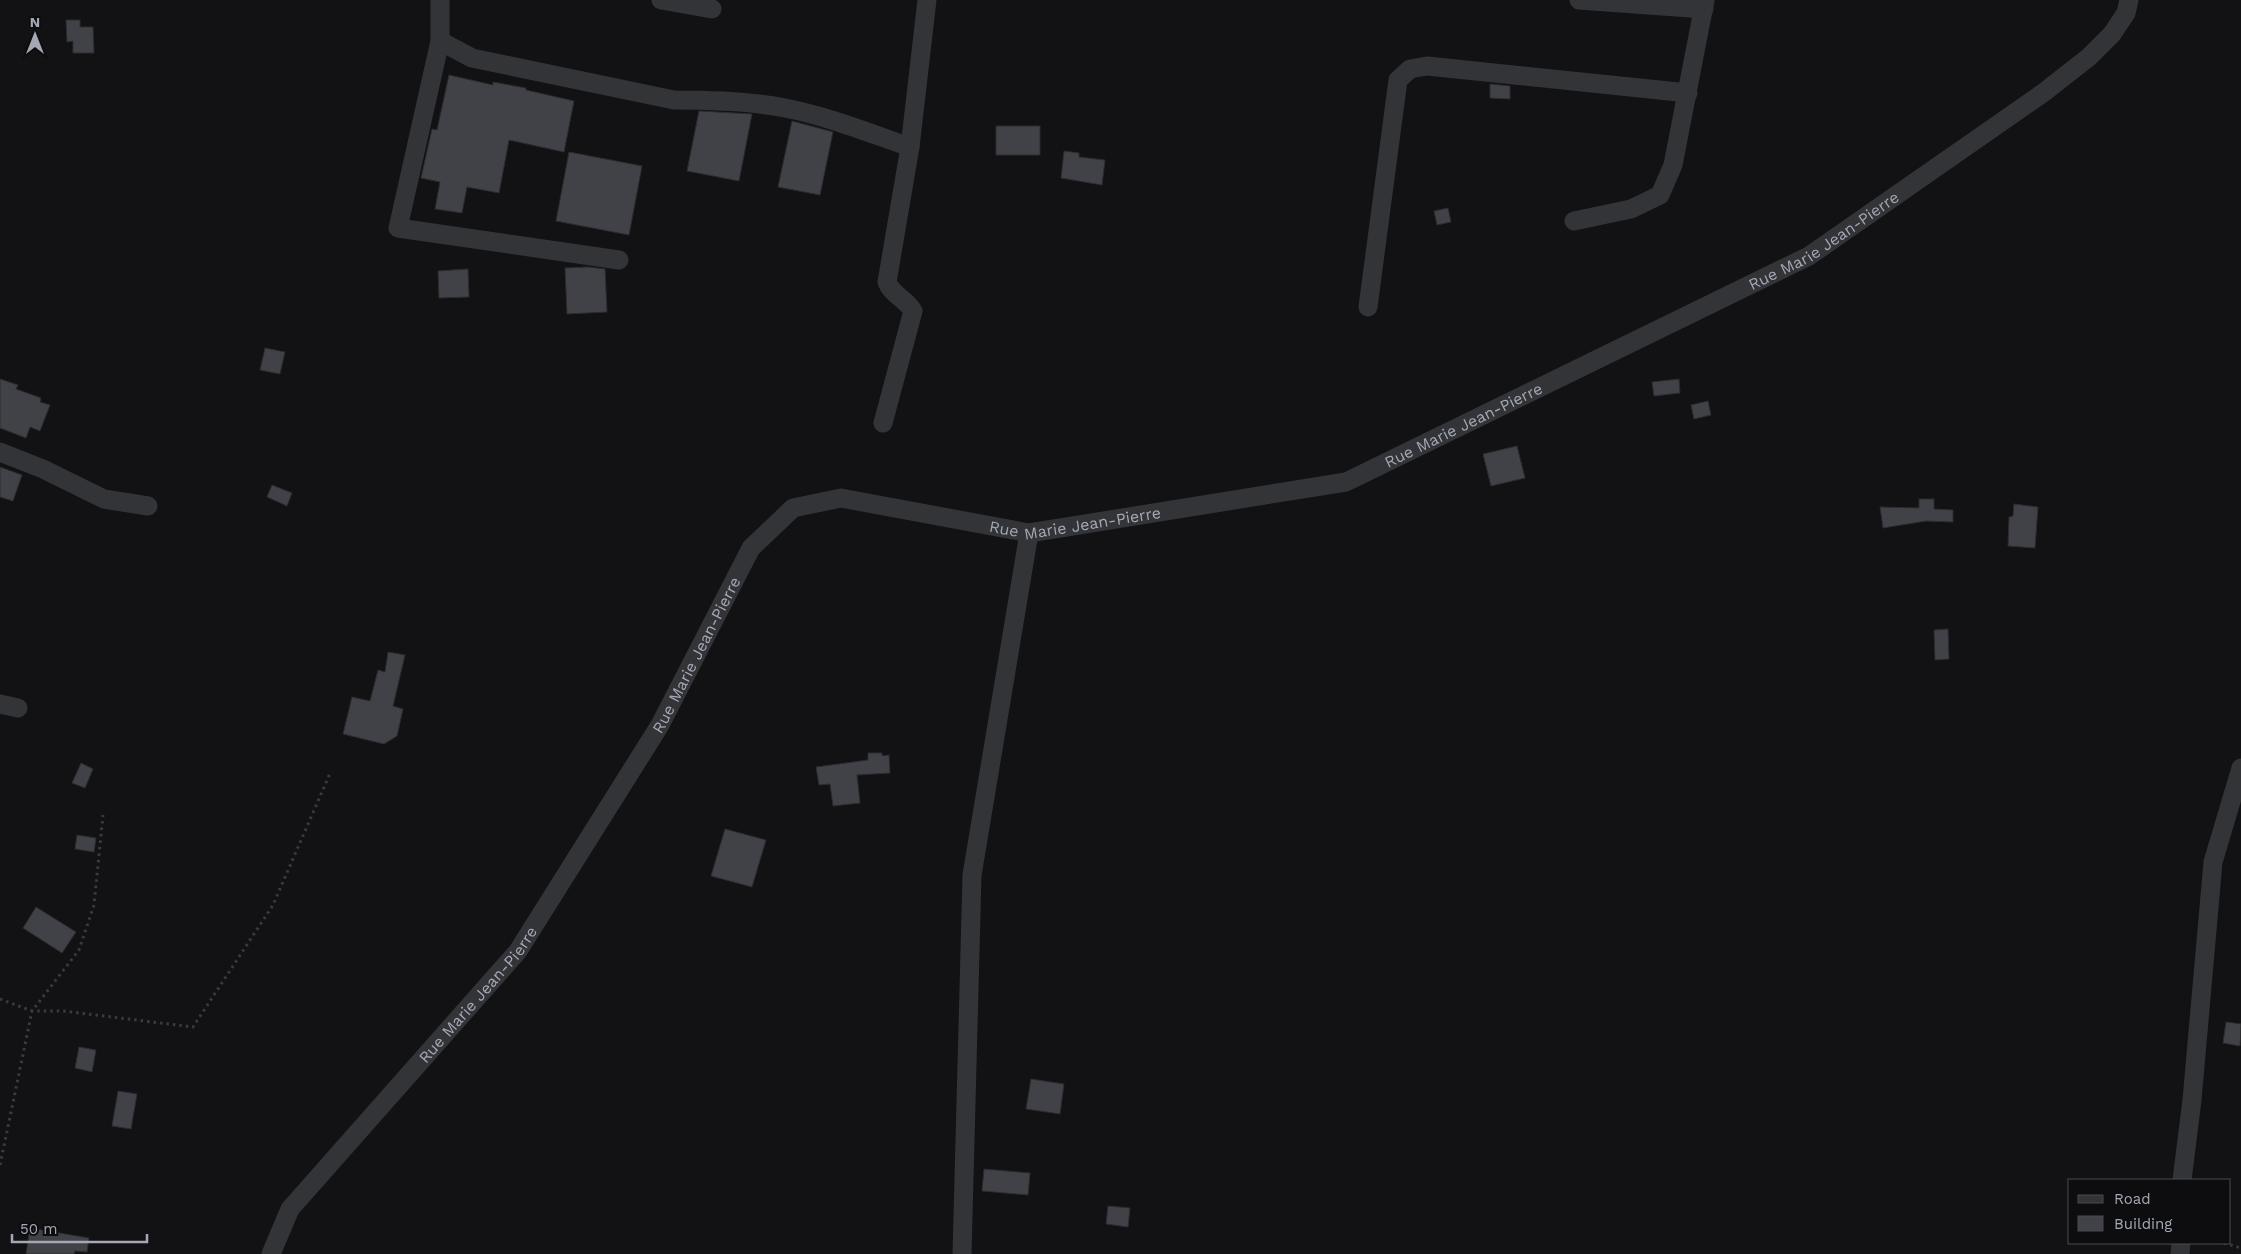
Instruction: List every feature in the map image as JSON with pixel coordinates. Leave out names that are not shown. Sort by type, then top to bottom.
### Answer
[{"type":"street","points":[[440,0],[440,41],[398,228],[619,260]]},
{"type":"street","points":[[661,0],[712,9]]},
{"type":"street","points":[[883,423],[913,311],[909,304],[890,289],[887,282],[910,147],[927,0]]},
{"type":"street","points":[[1574,221],[1631,209],[1660,195],[1674,165],[1704,4],[1579,0]]},
{"type":"street","name":"Rue Marie Jean-Pierre","points":[[271,1254],[290,1209],[518,951],[660,726],[751,548],[793,508],[841,498],[1029,533],[1346,482],[1809,256],[2043,93],[2081,63],[2112,34],[2126,13],[2129,0]]},
{"type":"street","points":[[440,41],[472,58],[674,100],[701,100],[785,108],[856,128],[910,147]]},
{"type":"street","points":[[1368,306],[1398,80],[1410,69],[1427,66],[1688,93]]},
{"type":"street","points":[[0,452],[43,469],[104,499],[148,506]]},
{"type":"street","points":[[962,1254],[972,874],[1029,533]]},
{"type":"street","points":[[0,704],[18,708]]},
{"type":"street","points":[[2182,1179],[2192,1100],[2213,862],[2241,768]]},
{"type":"path","points":[[0,999],[32,1011],[64,1011],[193,1027],[273,905],[331,771]]},
{"type":"path","points":[[0,1165],[32,1011],[78,950],[94,906],[103,815]]},
{"type":"path","points":[[2227,1244],[2241,1248]]},
{"type":"building","points":[[66,20],[80,20],[80,27],[93,27],[94,53],[73,53],[73,41],[67,42]]},
{"type":"building","points":[[449,75],[493,85],[493,82],[526,88],[526,90],[574,101],[564,152],[509,140],[499,193],[467,187],[462,213],[435,209],[440,182],[421,178],[432,129],[437,130]]},
{"type":"building","points":[[1490,84],[1510,86],[1510,99],[1490,98]]},
{"type":"building","points":[[699,111],[752,114],[739,181],[687,171]]},
{"type":"building","points":[[792,121],[833,132],[820,195],[778,187]]},
{"type":"building","points":[[996,126],[1040,126],[1040,155],[996,155]]},
{"type":"building","points":[[1064,151],[1079,153],[1079,157],[1105,160],[1102,185],[1061,178]]},
{"type":"building","points":[[569,152],[642,166],[629,235],[556,221]]},
{"type":"building","points":[[1448,208],[1451,222],[1437,225],[1434,211]]},
{"type":"building","points":[[588,267],[605,269],[607,312],[567,314],[565,268]]},
{"type":"building","points":[[468,269],[469,297],[439,298],[438,271]]},
{"type":"building","points":[[265,348],[285,352],[280,374],[260,370]]},
{"type":"building","points":[[0,379],[18,385],[16,389],[41,398],[40,402],[50,405],[40,431],[30,427],[26,438],[0,428]]},
{"type":"building","points":[[1679,379],[1680,393],[1654,396],[1652,382]]},
{"type":"building","points":[[1708,401],[1711,415],[1694,419],[1691,405]]},
{"type":"building","points":[[1517,446],[1525,478],[1491,486],[1483,454]]},
{"type":"building","points":[[0,467],[22,475],[13,501],[0,497]]},
{"type":"building","points":[[272,485],[292,493],[287,506],[267,497]]},
{"type":"building","points":[[1919,499],[1934,499],[1934,509],[1953,510],[1953,522],[1926,521],[1883,528],[1880,507],[1919,508]]},
{"type":"building","points":[[2014,504],[2038,507],[2035,548],[2008,546],[2009,517],[2013,516]]},
{"type":"building","points":[[1948,629],[1949,659],[1935,660],[1934,630]]},
{"type":"building","points":[[388,652],[405,655],[393,706],[403,709],[397,736],[384,744],[343,734],[352,697],[370,701],[378,670],[385,672]]},
{"type":"building","points":[[868,753],[882,753],[882,756],[889,755],[890,773],[857,775],[860,803],[833,806],[830,784],[819,785],[816,767],[868,760]]},
{"type":"building","points":[[81,763],[93,769],[85,788],[72,783]]},
{"type":"building","points":[[725,829],[766,840],[752,887],[711,876]]},
{"type":"building","points":[[77,835],[96,838],[94,852],[75,849]]},
{"type":"building","points":[[36,907],[76,932],[62,953],[23,928]]},
{"type":"building","points":[[2226,1022],[2241,1024],[2240,1046],[2223,1043]]},
{"type":"building","points":[[79,1047],[96,1050],[92,1072],[75,1068]]},
{"type":"building","points":[[1031,1079],[1064,1084],[1060,1114],[1026,1109]]},
{"type":"building","points":[[118,1091],[137,1094],[131,1129],[112,1126]]},
{"type":"building","points":[[984,1169],[1030,1173],[1028,1195],[982,1191]]},
{"type":"building","points":[[1108,1206],[1130,1208],[1128,1227],[1106,1224]]},
{"type":"building","points":[[30,1228],[89,1238],[87,1252],[75,1251],[74,1254],[26,1254]]}]
